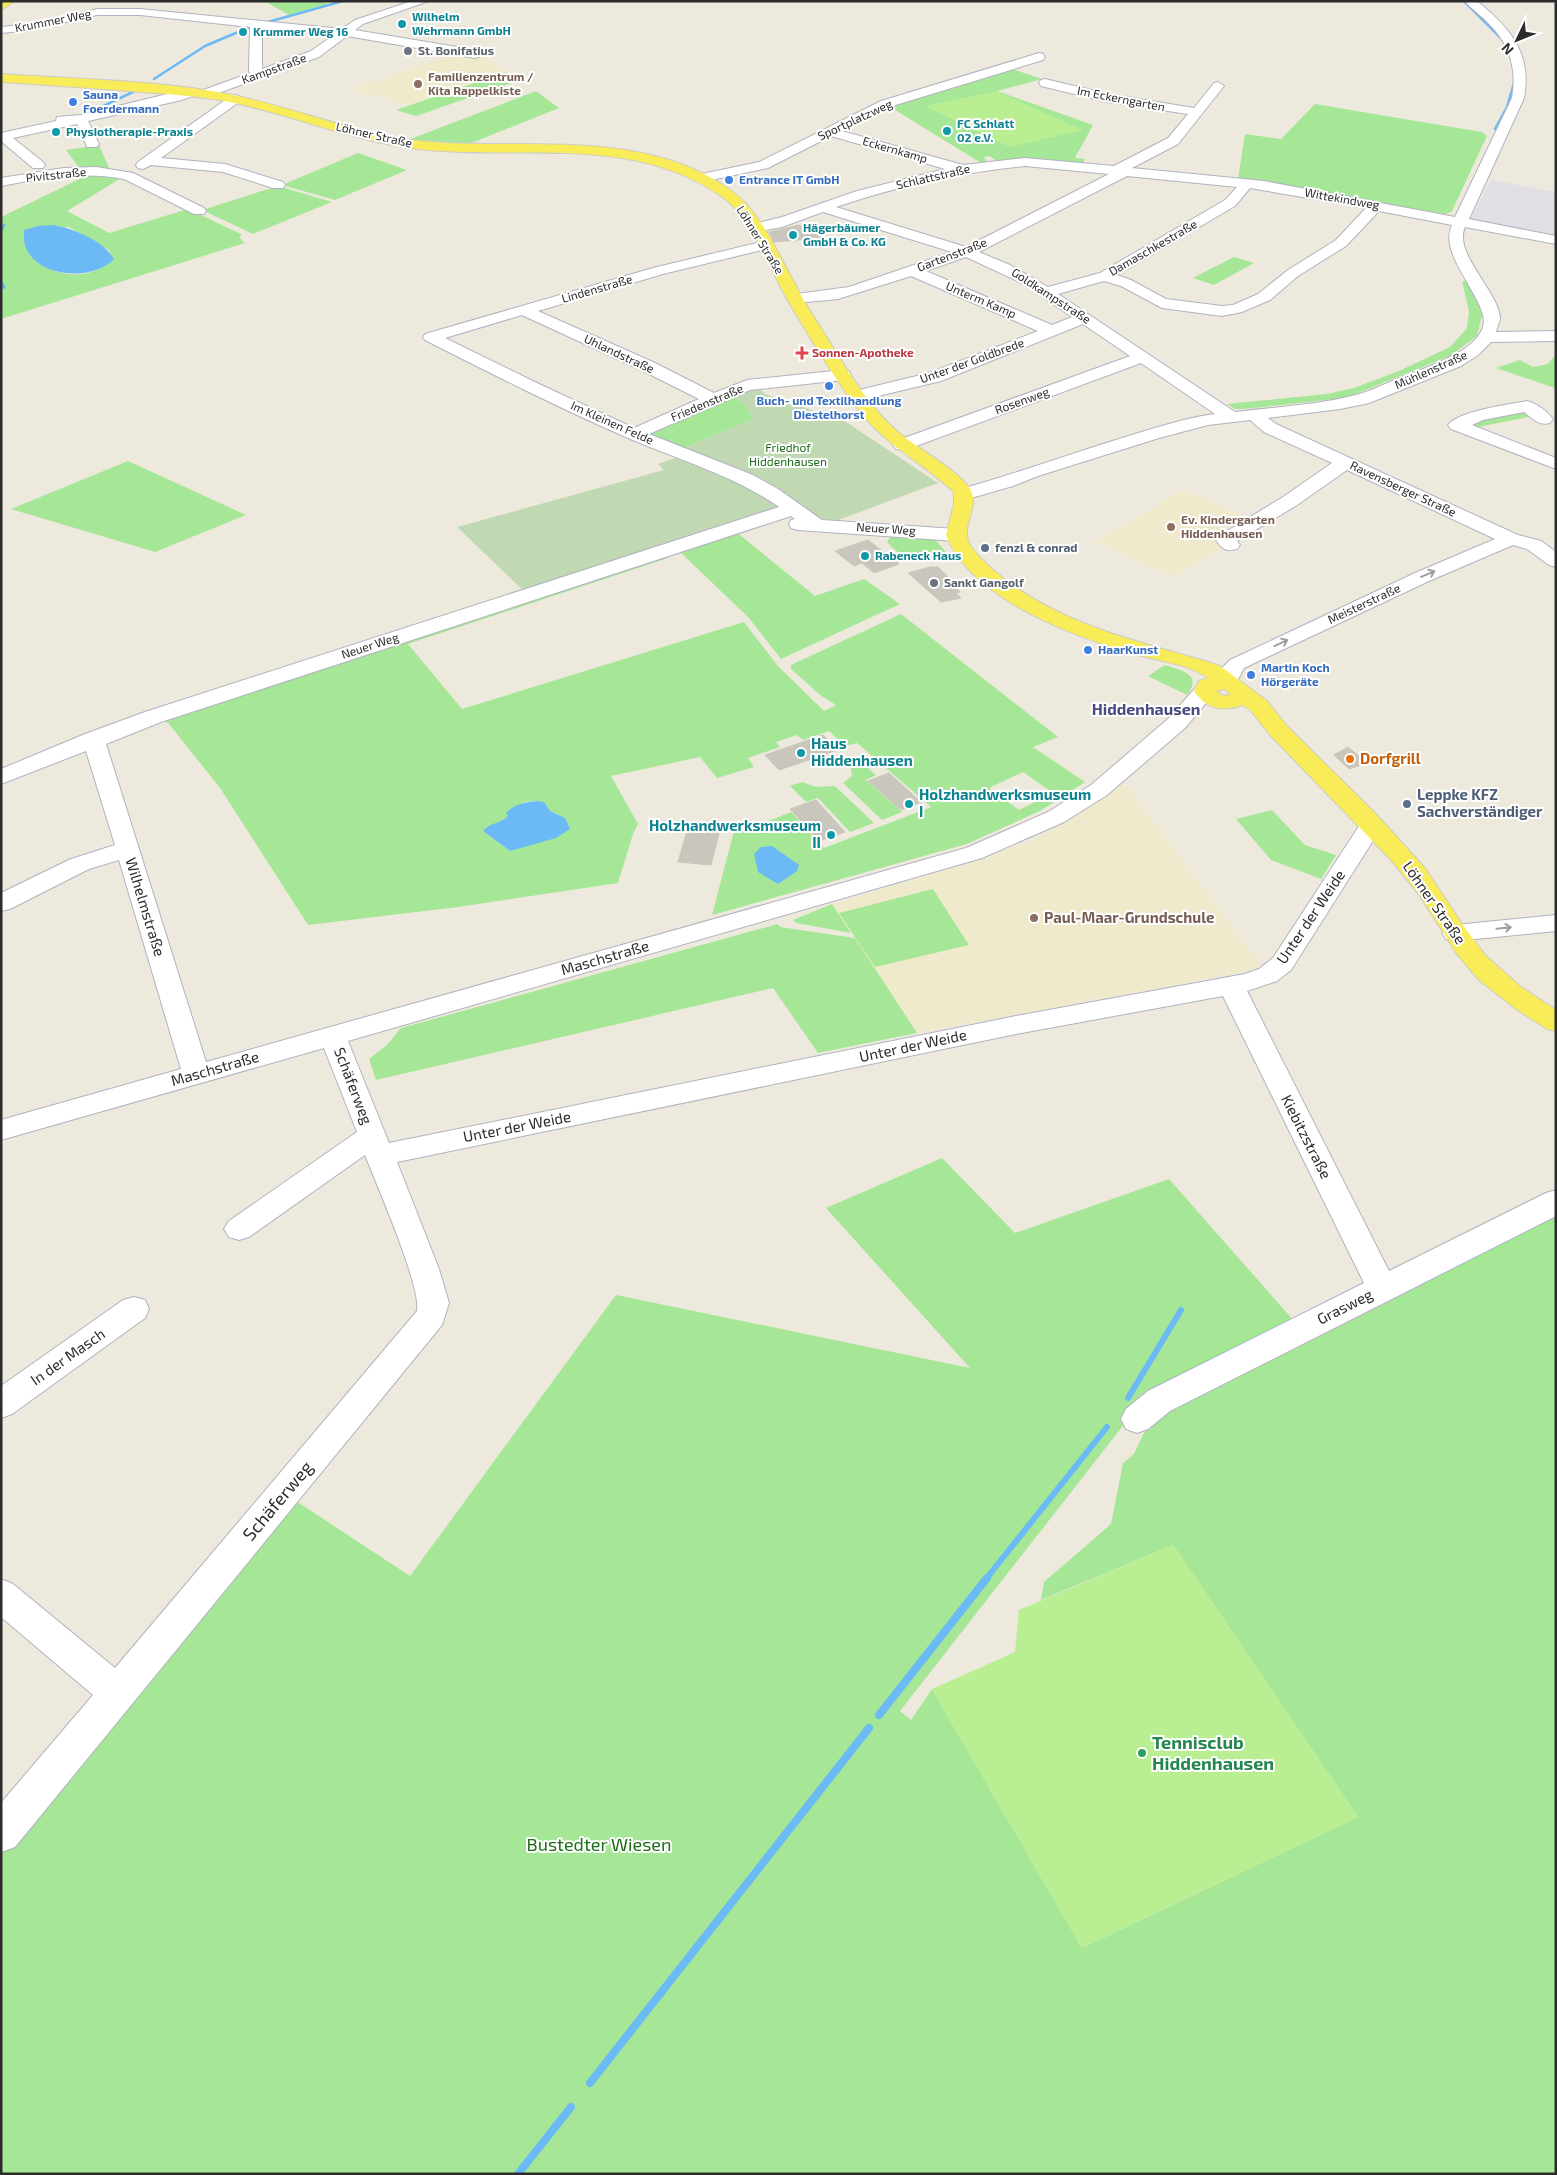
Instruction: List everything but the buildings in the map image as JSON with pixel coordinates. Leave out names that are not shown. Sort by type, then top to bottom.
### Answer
[{"type":"main road","name":"Löhner Straße","points":[[1,78],[198,93],[235,99],[395,142],[461,148],[616,151],[654,160],[702,178],[730,196],[746,214],[795,298],[843,375],[871,415],[902,445],[960,489]]},
{"type":"main road","points":[[956,535],[960,489]]},
{"type":"main road","name":"Löhner Straße","points":[[956,535],[965,553],[981,569],[998,584],[1030,606],[1080,630],[1162,655],[1202,674],[1279,731],[1417,874],[1474,959],[1496,982],[1520,1000],[1556,1022]]},
{"type":"street","name":"Kampstraße","points":[[81,119],[198,93],[262,74],[315,54],[359,22],[424,1]]},
{"type":"street","points":[[1470,1],[1496,23],[1514,47],[1520,64],[1522,84],[1509,118],[1459,221],[1455,233],[1456,245],[1485,298],[1492,317],[1487,337],[1556,336]]},
{"type":"street","points":[[208,18],[223,10]]},
{"type":"street","name":"Krummer Weg","points":[[1,30],[31,27],[82,15],[110,11],[140,12],[343,32],[475,54]]},
{"type":"street","points":[[256,24],[255,71],[262,74]]},
{"type":"street","name":"Sportplatzweg","points":[[702,178],[763,165],[885,104],[1039,58]]},
{"type":"street","name":"Im Eckerngarten","points":[[1044,83],[1108,98],[1197,112]]},
{"type":"street","points":[[1122,171],[1173,141],[1218,86]]},
{"type":"street","points":[[198,210],[128,176],[235,99]]},
{"type":"street","points":[[21,119],[81,119]]},
{"type":"street","points":[[3,137],[81,119]]},
{"type":"street","points":[[81,119],[92,144]]},
{"type":"street","name":"Eckernkamp","points":[[828,131],[963,169]]},
{"type":"street","points":[[3,137],[38,165]]},
{"type":"street","points":[[149,161],[225,168],[278,184]]},
{"type":"street","name":"Schlattstraße","points":[[755,228],[770,227],[792,220],[823,207],[877,189],[963,169],[995,164],[1026,162],[1122,171]]},
{"type":"street","name":"Pivitstraße","points":[[1,182],[77,171],[105,172],[128,176]]},
{"type":"street","name":"Wittekindweg","points":[[1122,171],[1247,184],[1556,240]]},
{"type":"street","name":"Gartenstraße","points":[[795,298],[838,294],[969,251],[1122,171]]},
{"type":"street","name":"Damaschkestraße","points":[[1047,292],[1105,276],[1230,203],[1247,184]]},
{"type":"street","points":[[1105,276],[1126,284],[1162,303],[1222,311],[1236,309],[1264,298],[1293,273],[1341,243],[1376,206]]},
{"type":"street","name":"Goldkampstraße","points":[[823,207],[969,251],[1007,268],[1047,292],[1230,416]]},
{"type":"street","name":"Lindenstraße","points":[[431,337],[658,271],[765,245]]},
{"type":"street","name":"Unterm Kamp","points":[[911,270],[1051,331]]},
{"type":"street","name":"Uhlandstraße","points":[[523,310],[648,366],[714,400]]},
{"type":"street","name":"Unter der Goldbrede","points":[[857,396],[935,377],[1085,318]]},
{"type":"street","name":"Im Kleinen Felde","points":[[431,337],[533,388],[634,434],[740,476],[771,493],[794,509]]},
{"type":"street","name":"Mühlenstraße","points":[[960,489],[1008,482],[1032,472],[1153,434],[1208,420],[1340,404],[1362,399],[1455,362],[1472,352],[1487,337]]},
{"type":"street","name":"Rosenweg","points":[[902,445],[1143,357]]},
{"type":"street","name":"Friedenstraße","points":[[634,434],[747,386],[843,375]]},
{"type":"street","name":"Ravensberger Straße","points":[[1253,414],[1270,428],[1511,539],[1534,545],[1556,561]]},
{"type":"street","points":[[1550,418],[1494,426],[1476,432],[1556,464]]},
{"type":"street","points":[[1230,545],[1226,540],[1290,501],[1345,463]]},
{"type":"street","points":[[794,509],[815,524]]},
{"type":"street","name":"Neuer Weg","points":[[1,776],[181,708],[794,509]]},
{"type":"street","name":"Neuer Weg","points":[[742,525],[815,524],[956,535]]},
{"type":"street","points":[[1534,545],[1556,537]]},
{"type":"street","name":"Meisterstraße","points":[[1224,691],[1230,671],[1245,660],[1422,576],[1511,539]]},
{"type":"street","name":"Maschstraße","points":[[1,1130],[974,853],[1016,836],[1075,806],[1106,784],[1177,724],[1224,691]]},
{"type":"street","name":"Wilhelmstraße","points":[[93,740],[196,1074]]},
{"type":"street","name":"Unter der Weide","points":[[376,1146],[1231,986],[1259,979],[1282,964],[1371,825]]},
{"type":"street","points":[[1,903],[80,864],[128,849]]},
{"type":"street","points":[[1455,933],[1556,923]]},
{"type":"street","name":"Kiebitzstraße","points":[[1231,986],[1382,1288]]},
{"type":"street","name":"Schäferweg","points":[[1,1833],[431,1316],[434,1303],[424,1269],[333,1036]]},
{"type":"street","name":"Schäferweg","points":[[239,1229],[376,1146]]},
{"type":"street","name":"Grasweg","points":[[1137,1418],[1159,1401],[1556,1201]]},
{"type":"street","name":"In der Masch","points":[[1,1404],[134,1309]]},
{"type":"street","points":[[1,1595],[118,1693]]},
{"type":"shaded area","name":"Familienzentrum / Kita Rappelkiste","points":[[455,54],[475,58],[483,56],[506,72],[410,105],[350,89]]},
{"type":"shaded area","points":[[1491,180],[1556,192],[1556,237],[1470,220]]},
{"type":"shaded area","name":"Ev. Kindergarten Hiddenhausen","points":[[1183,490],[1242,515],[1205,538],[1223,546],[1177,575],[1169,575],[1095,542]]},
{"type":"shaded area","name":"Paul-Maar-Grundschule","points":[[1121,785],[1128,788],[1261,965],[1243,972],[917,1033],[832,904],[977,861],[1028,842],[1075,817]]},
{"type":"green space","points":[[264,1],[319,1],[328,4],[289,15]]},
{"type":"green space","points":[[1012,69],[1042,79],[997,91],[1093,125],[1075,158],[1085,159],[1082,165],[996,161],[990,156],[984,157],[987,162],[981,163],[887,105]]},
{"type":"green space","points":[[506,72],[520,80],[416,116],[396,110]]},
{"type":"green space","points":[[536,91],[559,108],[464,146],[408,140]]},
{"type":"green space","points":[[996,91],[1082,130],[1010,147],[925,106]]},
{"type":"green space","points":[[1315,104],[1482,132],[1487,136],[1452,211],[1446,214],[1238,179],[1245,134],[1281,139]]},
{"type":"green space","points":[[99,145],[110,170],[80,169],[66,150]]},
{"type":"green space","points":[[358,153],[407,170],[335,200],[282,185]]},
{"type":"green space","points":[[92,173],[123,177],[67,211],[109,233],[188,209],[241,234],[240,238],[245,243],[1,319],[1,217]],"holes":[[[69,227],[109,250],[113,259],[101,268],[86,273],[62,273],[51,269],[32,253],[25,243],[24,230]]]},
{"type":"green space","points":[[278,186],[332,202],[253,234],[202,210]]},
{"type":"green space","points":[[1234,257],[1254,263],[1214,285],[1193,278]]},
{"type":"green space","points":[[1462,281],[1469,282],[1482,315],[1477,336],[1450,356],[1353,395],[1335,399],[1244,409],[1235,409],[1227,404],[1327,394],[1354,388],[1399,371],[1450,347],[1467,328],[1469,311]]},
{"type":"green space","points":[[1556,354],[1555,388],[1496,368],[1520,360],[1533,367],[1548,364]]},
{"type":"green space","name":"Friedhof Hiddenhausen","points":[[757,387],[765,394],[846,422],[938,483],[838,520],[815,519],[795,505],[524,591],[457,527],[664,470],[658,464],[681,456],[673,453],[753,419],[745,404],[731,396]]},
{"type":"green space","points":[[731,396],[745,404],[753,419],[682,449],[650,435],[650,430]]},
{"type":"green space","points":[[1517,410],[1527,412],[1528,417],[1473,428],[1469,423]]},
{"type":"green space","points":[[128,461],[246,515],[155,552],[11,509]]},
{"type":"green space","points":[[735,531],[815,596],[864,579],[900,604],[781,659],[749,618],[677,549]]},
{"type":"green space","points":[[893,533],[933,537],[950,557],[933,562],[908,558],[887,542]]},
{"type":"green space","points":[[664,553],[668,558],[408,644],[462,709],[744,622],[778,666],[824,711],[836,705],[820,695],[791,669],[791,665],[901,614],[1058,737],[1033,747],[1085,782],[1040,811],[967,844],[712,915],[734,831],[791,812],[824,848],[931,807],[857,743],[845,746],[829,731],[803,740],[797,735],[776,742],[780,747],[748,758],[754,767],[717,778],[700,757],[611,776],[638,824],[633,834],[618,883],[458,907],[308,925],[220,788],[169,724],[163,720]],"holes":[[[1023,772],[1053,793],[1019,810],[989,788]],[[524,802],[544,802],[550,811],[565,818],[510,851],[483,831],[485,828],[505,820]]]},
{"type":"green space","points":[[1165,665],[1184,672],[1192,678],[1193,682],[1187,695],[1148,676]]},
{"type":"green space","points":[[859,760],[876,775],[866,780],[902,812],[882,820],[843,783],[852,776],[850,764]]},
{"type":"green space","points":[[802,782],[816,787],[835,786],[874,823],[850,832],[818,798],[806,802],[790,786]]},
{"type":"green space","points":[[1272,810],[1305,845],[1336,855],[1321,879],[1271,860],[1236,819]]},
{"type":"green space","points":[[933,889],[969,945],[875,967],[839,913]]},
{"type":"green space","points":[[832,904],[851,933],[796,923],[793,920]]},
{"type":"green space","points":[[778,924],[780,927],[855,938],[917,1033],[818,1053],[773,988],[376,1080],[369,1059],[387,1045],[401,1028]]},
{"type":"green space","name":"Bustedter Wiesen","points":[[942,1158],[1015,1233],[1169,1179],[1294,1321],[1140,1404],[900,1711],[911,1720],[932,1689],[1082,1948],[1358,1817],[1173,1545],[1041,1600],[1044,1582],[1111,1524],[1123,1463],[1134,1454],[1152,1416],[1556,1213],[1556,2174],[1,2174],[1,1851],[293,1499],[410,1576],[616,1295],[970,1368],[826,1208]]},
{"type":"green space","name":"Tennisclub Hiddenhausen","points":[[1173,1545],[1358,1817],[1082,1948],[932,1689],[1015,1652],[1019,1610]]},
{"type":"water","points":[[53,225],[70,229],[96,241],[114,259],[102,267],[88,272],[73,274],[57,272],[43,266],[32,257],[25,245],[24,230],[38,226]]},
{"type":"water","points":[[537,801],[544,802],[550,811],[565,818],[570,829],[556,838],[510,851],[483,831],[488,826],[505,819],[508,816],[506,813],[513,807]]},
{"type":"water","points":[[772,846],[799,865],[797,871],[778,884],[758,872],[754,854],[761,847]]},
{"type":"waterway","points":[[268,22],[343,1]]},
{"type":"waterway","points":[[1464,1],[1502,39]]},
{"type":"waterway","points":[[154,79],[205,46],[250,27]]},
{"type":"waterway","points":[[1495,129],[1507,107],[1514,83]]},
{"type":"waterway","points":[[84,115],[133,92]]},
{"type":"waterway","points":[[1,230],[4,225]]},
{"type":"waterway","points":[[1,282],[4,287],[1,288]]},
{"type":"waterway","points":[[1128,1398],[1181,1310]]},
{"type":"waterway","points":[[986,1579],[1107,1427]]},
{"type":"waterway","points":[[879,1715],[987,1578]]},
{"type":"waterway","points":[[590,2083],[869,1728]]},
{"type":"waterway","points":[[518,2174],[571,2107]]},
{"type":"place","name":"Wilhelm Wehrmann GmbH","points":[[402,24]]},
{"type":"place","name":"Krummer Weg 16","points":[[243,32]]},
{"type":"place","name":"St. Bonifatius","points":[[408,51]]},
{"type":"place","name":"Familienzentrum / Kita Rappelkiste","points":[[418,84]]},
{"type":"place","name":"Sauna Foerdermann","points":[[73,102]]},
{"type":"place","name":"FC Schlatt 02 e.V.","points":[[947,131]]},
{"type":"place","name":"Physiotherapie-Praxis","points":[[56,132]]},
{"type":"place","name":"Entrance IT GmbH","points":[[729,180]]},
{"type":"place","name":"Hägerbäumer GmbH & Co. KG","points":[[793,235]]},
{"type":"place","name":"Sonnen-Apotheke","points":[[802,353]]},
{"type":"place","name":"Buch- und Textilhandlung Diestelhorst","points":[[829,386]]},
{"type":"place","name":"Ev. Kindergarten Hiddenhausen","points":[[1171,527]]},
{"type":"place","name":"fenzl & conrad","points":[[985,548]]},
{"type":"place","name":"Rabeneck Haus","points":[[865,556]]},
{"type":"place","name":"Sankt Gangolf","points":[[934,583]]},
{"type":"place","name":"HaarKunst","points":[[1088,650]]},
{"type":"place","name":"Martin Koch Hörgeräte","points":[[1251,675]]},
{"type":"place","name":"Haus Hiddenhausen","points":[[801,753]]},
{"type":"place","name":"Dorfgrill","points":[[1350,759]]},
{"type":"place","name":"Holzhandwerksmuseum I","points":[[909,804]]},
{"type":"place","name":"Leppke KFZ Sachverständiger","points":[[1407,804]]},
{"type":"place","name":"Holzhandwerksmuseum II","points":[[831,835]]},
{"type":"place","name":"Paul-Maar-Grundschule","points":[[1034,918]]},
{"type":"place","name":"Tennisclub Hiddenhausen","points":[[1142,1753]]},
{"type":"district","name":"Hiddenhausen","points":[[1146,709]]}]
